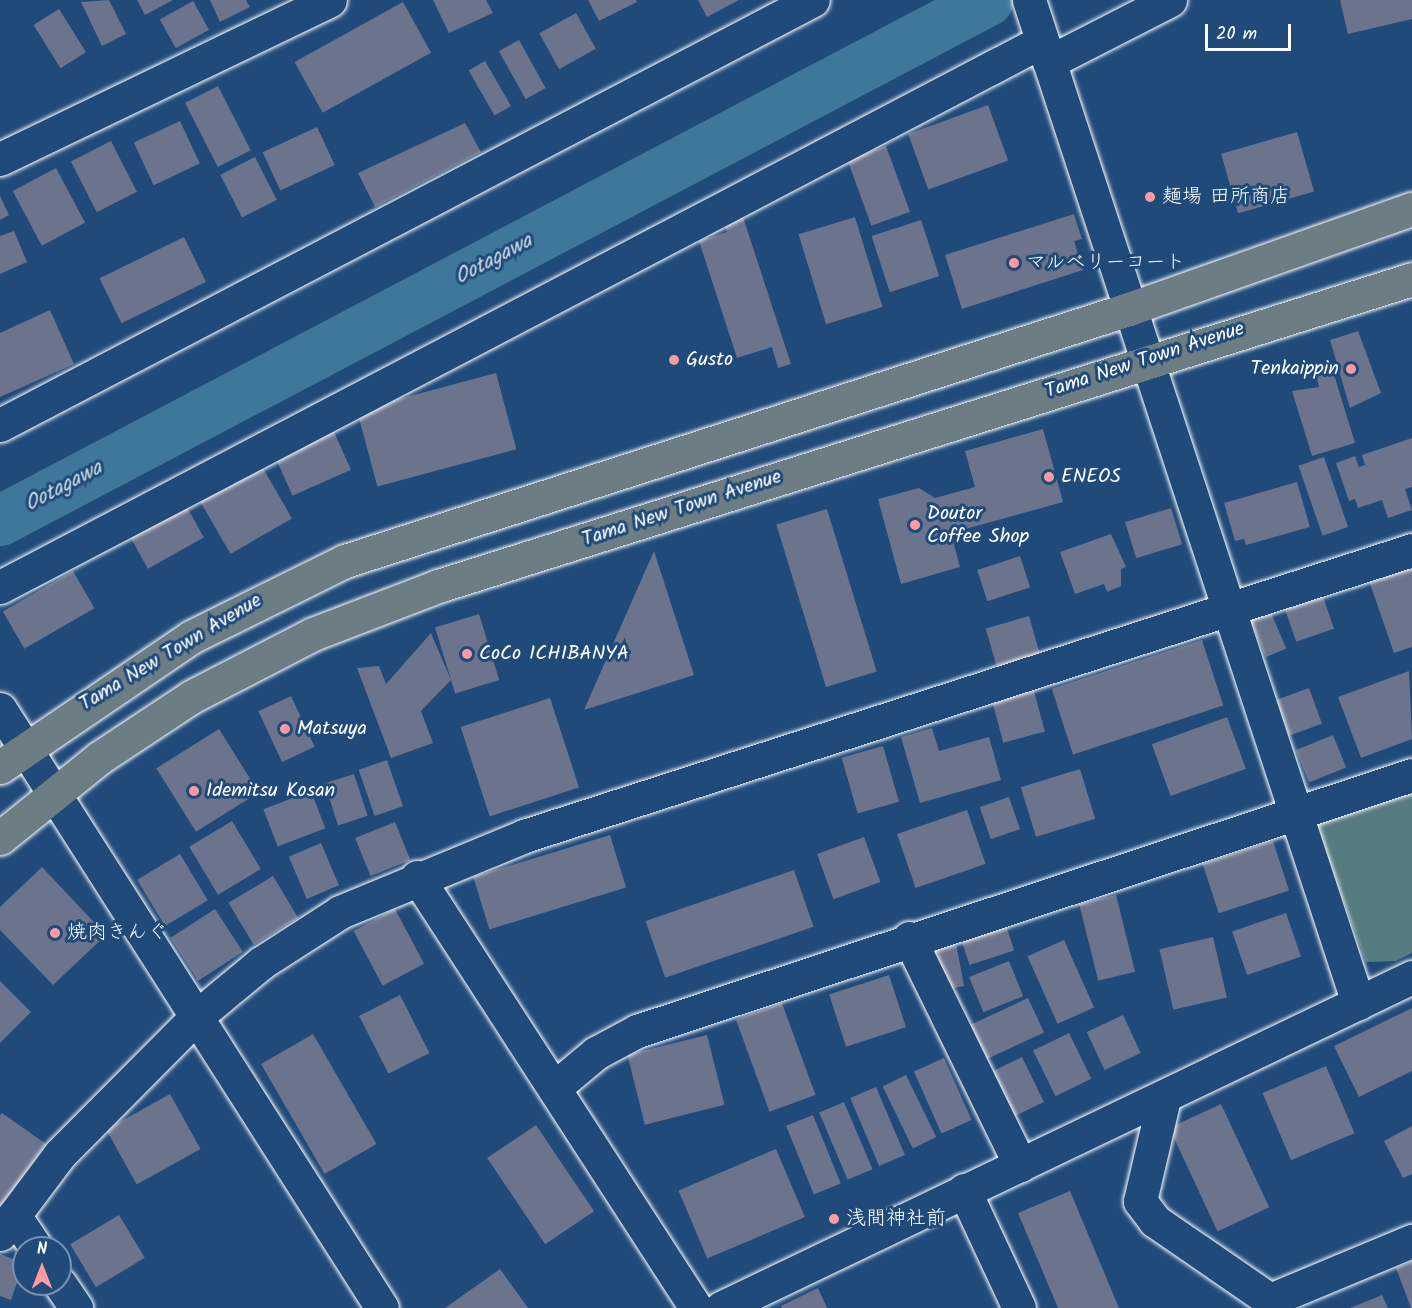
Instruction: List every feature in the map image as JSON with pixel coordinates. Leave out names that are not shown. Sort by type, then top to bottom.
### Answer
[{"type":"main road","name":"Tama New Town Avenue","points":[[12,756],[191,637],[334,565],[1130,309],[1412,209]]},
{"type":"main road","name":"Tama New Town Avenue","points":[[0,838],[53,794],[191,697],[313,634],[438,586],[1146,360],[1412,279]]},
{"type":"street","points":[[0,159],[330,0]]},
{"type":"street","points":[[0,425],[813,0]]},
{"type":"street","points":[[0,587],[1038,29],[1170,0]]},
{"type":"street","points":[[1038,29],[1358,1003]]},
{"type":"street","points":[[22,1236],[7,1224],[60,1154],[196,1017],[261,963],[340,912],[417,877],[524,836],[1412,550]]},
{"type":"street","points":[[0,709],[12,756],[53,794],[382,1308]]},
{"type":"street","points":[[554,1088],[596,1053],[637,1031],[909,938],[1412,775]]},
{"type":"street","points":[[417,877],[696,1308]]},
{"type":"street","points":[[909,938],[1020,1165]]},
{"type":"street","points":[[721,1308],[964,1190],[1164,1098],[1412,977]]},
{"type":"street","points":[[1164,1098],[1140,1201],[1155,1221],[1270,1300],[1412,1241]]},
{"type":"street","points":[[964,1190],[1019,1308]]},
{"type":"green space","points":[[1412,787],[1412,953],[1396,961],[1366,962],[1314,819]]},
{"type":"building","points":[[109,0],[126,34],[102,46],[81,2]]},
{"type":"building","points":[[137,0],[173,0],[145,15]]},
{"type":"building","points":[[210,0],[246,0],[250,7],[220,22]]},
{"type":"building","points":[[433,0],[486,0],[493,13],[449,33]]},
{"type":"building","points":[[588,0],[636,0],[637,2],[599,21]]},
{"type":"building","points":[[698,0],[739,0],[707,17]]},
{"type":"building","points":[[1340,0],[1412,0],[1412,19],[1348,34]]},
{"type":"building","points":[[193,1],[209,30],[176,48],[160,19]]},
{"type":"building","points":[[403,2],[431,53],[323,113],[295,62]]},
{"type":"building","points":[[59,9],[86,52],[61,68],[34,25]]},
{"type":"building","points":[[576,13],[596,49],[559,69],[539,33]]},
{"type":"building","points":[[519,40],[546,88],[526,99],[499,51]]},
{"type":"building","points":[[485,61],[511,106],[495,116],[469,70]]},
{"type":"building","points":[[218,86],[251,150],[218,167],[185,103]]},
{"type":"building","points":[[988,105],[1008,160],[928,190],[908,134]]},
{"type":"building","points":[[180,121],[200,164],[154,185],[134,143]]},
{"type":"building","points":[[465,123],[481,152],[375,207],[358,173]]},
{"type":"building","points":[[317,127],[335,165],[280,190],[263,152]]},
{"type":"building","points":[[1297,132],[1314,192],[1238,213],[1221,154]]},
{"type":"building","points":[[111,141],[137,192],[97,212],[71,161]]},
{"type":"building","points":[[886,146],[910,212],[871,226],[847,160]]},
{"type":"building","points":[[255,157],[277,200],[242,217],[220,175]]},
{"type":"building","points":[[56,168],[85,223],[42,246],[13,191]]},
{"type":"building","points":[[0,196],[9,215],[0,220]]},
{"type":"building","name":"マルベリーコート","points":[[1074,214],[1082,239],[1074,241],[1083,270],[962,309],[945,255]]},
{"type":"building","points":[[743,217],[791,364],[778,368],[772,347],[737,358],[699,241],[727,232],[724,223]]},
{"type":"building","points":[[855,217],[882,307],[826,324],[799,234]]},
{"type":"building","points":[[921,220],[939,276],[890,292],[872,236]]},
{"type":"building","points":[[14,231],[27,262],[0,274],[0,236]]},
{"type":"building","points":[[184,237],[206,282],[121,323],[100,278]]},
{"type":"building","points":[[50,310],[74,364],[0,397],[0,333]]},
{"type":"building","points":[[1358,331],[1381,393],[1350,408],[1330,340]]},
{"type":"building","points":[[1332,368],[1355,443],[1312,456],[1292,391],[1319,387],[1316,373]]},
{"type":"building","points":[[496,373],[516,449],[377,487],[357,410]]},
{"type":"building","points":[[331,425],[351,470],[292,496],[273,451]]},
{"type":"building","points":[[1043,429],[1063,502],[951,533],[960,567],[901,584],[878,499],[919,488],[935,498],[975,487],[965,451]]},
{"type":"building","points":[[1412,438],[1412,487],[1405,489],[1412,510],[1388,518],[1382,500],[1358,508],[1355,499],[1349,501],[1336,463],[1355,456],[1359,467],[1365,465],[1362,455]]},
{"type":"building","points":[[1324,457],[1348,527],[1323,536],[1298,466]]},
{"type":"building","points":[[260,463],[292,518],[231,554],[199,498]]},
{"type":"building","points":[[1297,482],[1310,527],[1246,545],[1244,539],[1235,541],[1224,503]]},
{"type":"building","points":[[183,500],[204,538],[148,569],[127,531]]},
{"type":"building","points":[[1171,508],[1182,544],[1136,558],[1125,522]]},
{"type":"building","points":[[827,509],[877,672],[826,687],[776,524]]},
{"type":"building","points":[[1111,534],[1126,567],[1121,569],[1121,586],[1107,592],[1104,584],[1075,594],[1060,552]]},
{"type":"building","points":[[654,551],[694,675],[584,710]]},
{"type":"building","points":[[1020,556],[1030,587],[987,601],[977,570]]},
{"type":"building","points":[[1412,559],[1412,647],[1394,653],[1367,575]]},
{"type":"building","points":[[73,571],[94,608],[24,649],[3,612]]},
{"type":"building","points":[[1321,591],[1334,629],[1296,642],[1283,604]]},
{"type":"building","points":[[1269,608],[1286,649],[1266,657],[1249,617]]},
{"type":"building","name":"CoCo ICHIBANYA","points":[[479,614],[499,680],[455,693],[435,627]]},
{"type":"building","points":[[1029,616],[1040,655],[997,668],[986,628]]},
{"type":"building","points":[[431,633],[451,680],[421,711],[433,743],[391,758],[357,668],[379,666],[386,684]]},
{"type":"building","points":[[1202,640],[1223,706],[1073,754],[1052,689]]},
{"type":"building","points":[[1409,671],[1412,739],[1361,758],[1338,697]]},
{"type":"building","points":[[1309,688],[1322,724],[1289,736],[1276,700]]},
{"type":"building","points":[[1034,691],[1045,732],[1003,743],[992,702]]},
{"type":"building","points":[[291,696],[315,747],[282,762],[258,711]]},
{"type":"building","points":[[550,698],[579,787],[490,816],[461,727]]},
{"type":"building","points":[[1227,717],[1246,769],[1171,796],[1152,744]]},
{"type":"building","points":[[932,728],[939,751],[989,737],[1001,780],[920,803],[901,737]]},
{"type":"building","points":[[219,729],[259,793],[196,832],[156,768]]},
{"type":"building","points":[[1333,735],[1346,767],[1309,782],[1296,750]]},
{"type":"building","points":[[883,746],[899,802],[858,814],[842,758]]},
{"type":"building","points":[[387,760],[403,806],[375,816],[359,770]]},
{"type":"building","points":[[1080,769],[1095,819],[1036,837],[1021,787]]},
{"type":"building","points":[[354,774],[368,816],[338,825],[325,784]]},
{"type":"building","points":[[311,791],[325,828],[278,847],[263,809]]},
{"type":"building","points":[[1009,797],[1020,829],[991,839],[980,807]]},
{"type":"building","points":[[967,810],[986,864],[916,888],[897,834]]},
{"type":"building","points":[[232,821],[261,869],[218,895],[189,847]]},
{"type":"building","points":[[395,822],[410,860],[370,876],[355,838]]},
{"type":"building","points":[[610,835],[626,888],[489,929],[473,877]]},
{"type":"building","points":[[864,837],[880,882],[833,899],[817,854]]},
{"type":"building","points":[[1273,841],[1289,890],[1219,913],[1203,864]]},
{"type":"building","points":[[321,843],[339,885],[307,899],[289,857]]},
{"type":"building","points":[[180,854],[208,900],[165,926],[137,880]]},
{"type":"building","points":[[42,867],[106,935],[53,985],[0,930],[0,907]]},
{"type":"building","points":[[794,870],[814,927],[665,978],[646,921]]},
{"type":"building","points":[[273,876],[298,918],[254,945],[228,903]]},
{"type":"building","points":[[1116,895],[1135,972],[1098,981],[1079,904]]},
{"type":"building","points":[[215,909],[243,952],[198,981],[171,938]]},
{"type":"building","points":[[395,909],[424,964],[383,986],[354,931]]},
{"type":"building","points":[[1286,913],[1301,956],[1247,975],[1232,932]]},
{"type":"building","points":[[1004,919],[1014,950],[969,965],[959,934]]},
{"type":"building","points":[[1213,937],[1227,997],[1173,1010],[1159,949]]},
{"type":"building","points":[[955,939],[964,986],[945,990],[935,943]]},
{"type":"building","points":[[1064,940],[1094,1008],[1058,1024],[1027,956]]},
{"type":"building","points":[[1009,961],[1023,996],[983,1012],[969,977]]},
{"type":"building","points":[[889,975],[906,1027],[846,1047],[829,994]]},
{"type":"building","points":[[0,981],[31,1012],[0,1043]]},
{"type":"building","points":[[400,995],[430,1053],[389,1074],[359,1016]]},
{"type":"building","points":[[1028,998],[1044,1032],[986,1059],[970,1025]]},
{"type":"building","points":[[782,1003],[816,1095],[769,1112],[736,1020]]},
{"type":"building","points":[[1412,1008],[1412,1071],[1359,1097],[1334,1046]]},
{"type":"building","points":[[1123,1015],[1141,1053],[1104,1070],[1087,1032]]},
{"type":"building","points":[[1069,1033],[1091,1079],[1055,1096],[1033,1051]]},
{"type":"building","points":[[313,1034],[376,1144],[325,1174],[261,1064]]},
{"type":"building","points":[[707,1035],[724,1105],[645,1125],[627,1055]]},
{"type":"building","points":[[1022,1057],[1044,1102],[1012,1117],[991,1072]]},
{"type":"building","points":[[944,1058],[972,1120],[942,1134],[914,1071]]},
{"type":"building","points":[[1326,1066],[1355,1133],[1291,1160],[1262,1093]]},
{"type":"building","points":[[906,1075],[936,1137],[913,1148],[883,1086]]},
{"type":"building","points":[[876,1087],[905,1155],[879,1166],[850,1098]]},
{"type":"building","points":[[170,1094],[201,1149],[137,1184],[106,1129]]},
{"type":"building","points":[[844,1102],[873,1169],[848,1180],[819,1113]]},
{"type":"building","points":[[1221,1104],[1269,1207],[1218,1231],[1169,1128]]},
{"type":"building","points":[[2,1113],[46,1144],[0,1208],[0,1115]]},
{"type":"building","points":[[813,1115],[841,1184],[814,1194],[786,1126]]},
{"type":"building","points":[[536,1125],[594,1211],[545,1244],[487,1158]]},
{"type":"building","points":[[1412,1126],[1412,1174],[1403,1178],[1384,1141]]},
{"type":"building","points":[[776,1149],[805,1217],[707,1259],[678,1190]]},
{"type":"building","points":[[1070,1191],[1119,1308],[1058,1308],[1018,1213]]},
{"type":"building","points":[[119,1215],[145,1258],[96,1287],[72,1247],[72,1243]]},
{"type":"building","points":[[0,1254],[12,1258],[12,1296],[11,1300],[0,1296]]},
{"type":"building","points":[[1412,1262],[1412,1308],[1411,1308],[1396,1268]]},
{"type":"building","points":[[500,1269],[528,1308],[445,1308]]},
{"type":"building","points":[[818,1288],[827,1308],[782,1308],[781,1306]]},
{"type":"building","points":[[1382,1295],[1388,1308],[1350,1308]]},
{"type":"waterway","name":"Ootagawa","points":[[0,520],[988,0]]},
{"type":"place","name":"麺場 田所商店","points":[[1150,197]]},
{"type":"place","name":"マルベリーコート","points":[[1014,263]]},
{"type":"place","name":"Gusto","points":[[674,360]]},
{"type":"place","name":"Tenkaippin","points":[[1351,369]]},
{"type":"place","name":"ENEOS","points":[[1049,477]]},
{"type":"place","name":"Doutor Coffee Shop","points":[[915,525]]},
{"type":"place","name":"CoCo ICHIBANYA","points":[[467,654]]},
{"type":"place","name":"Matsuya","points":[[285,729]]},
{"type":"place","name":"Idemitsu Kosan","points":[[194,791]]},
{"type":"place","name":"焼肉きんぐ","points":[[55,933]]},
{"type":"place","name":"浅間神社前","points":[[834,1219]]}]
